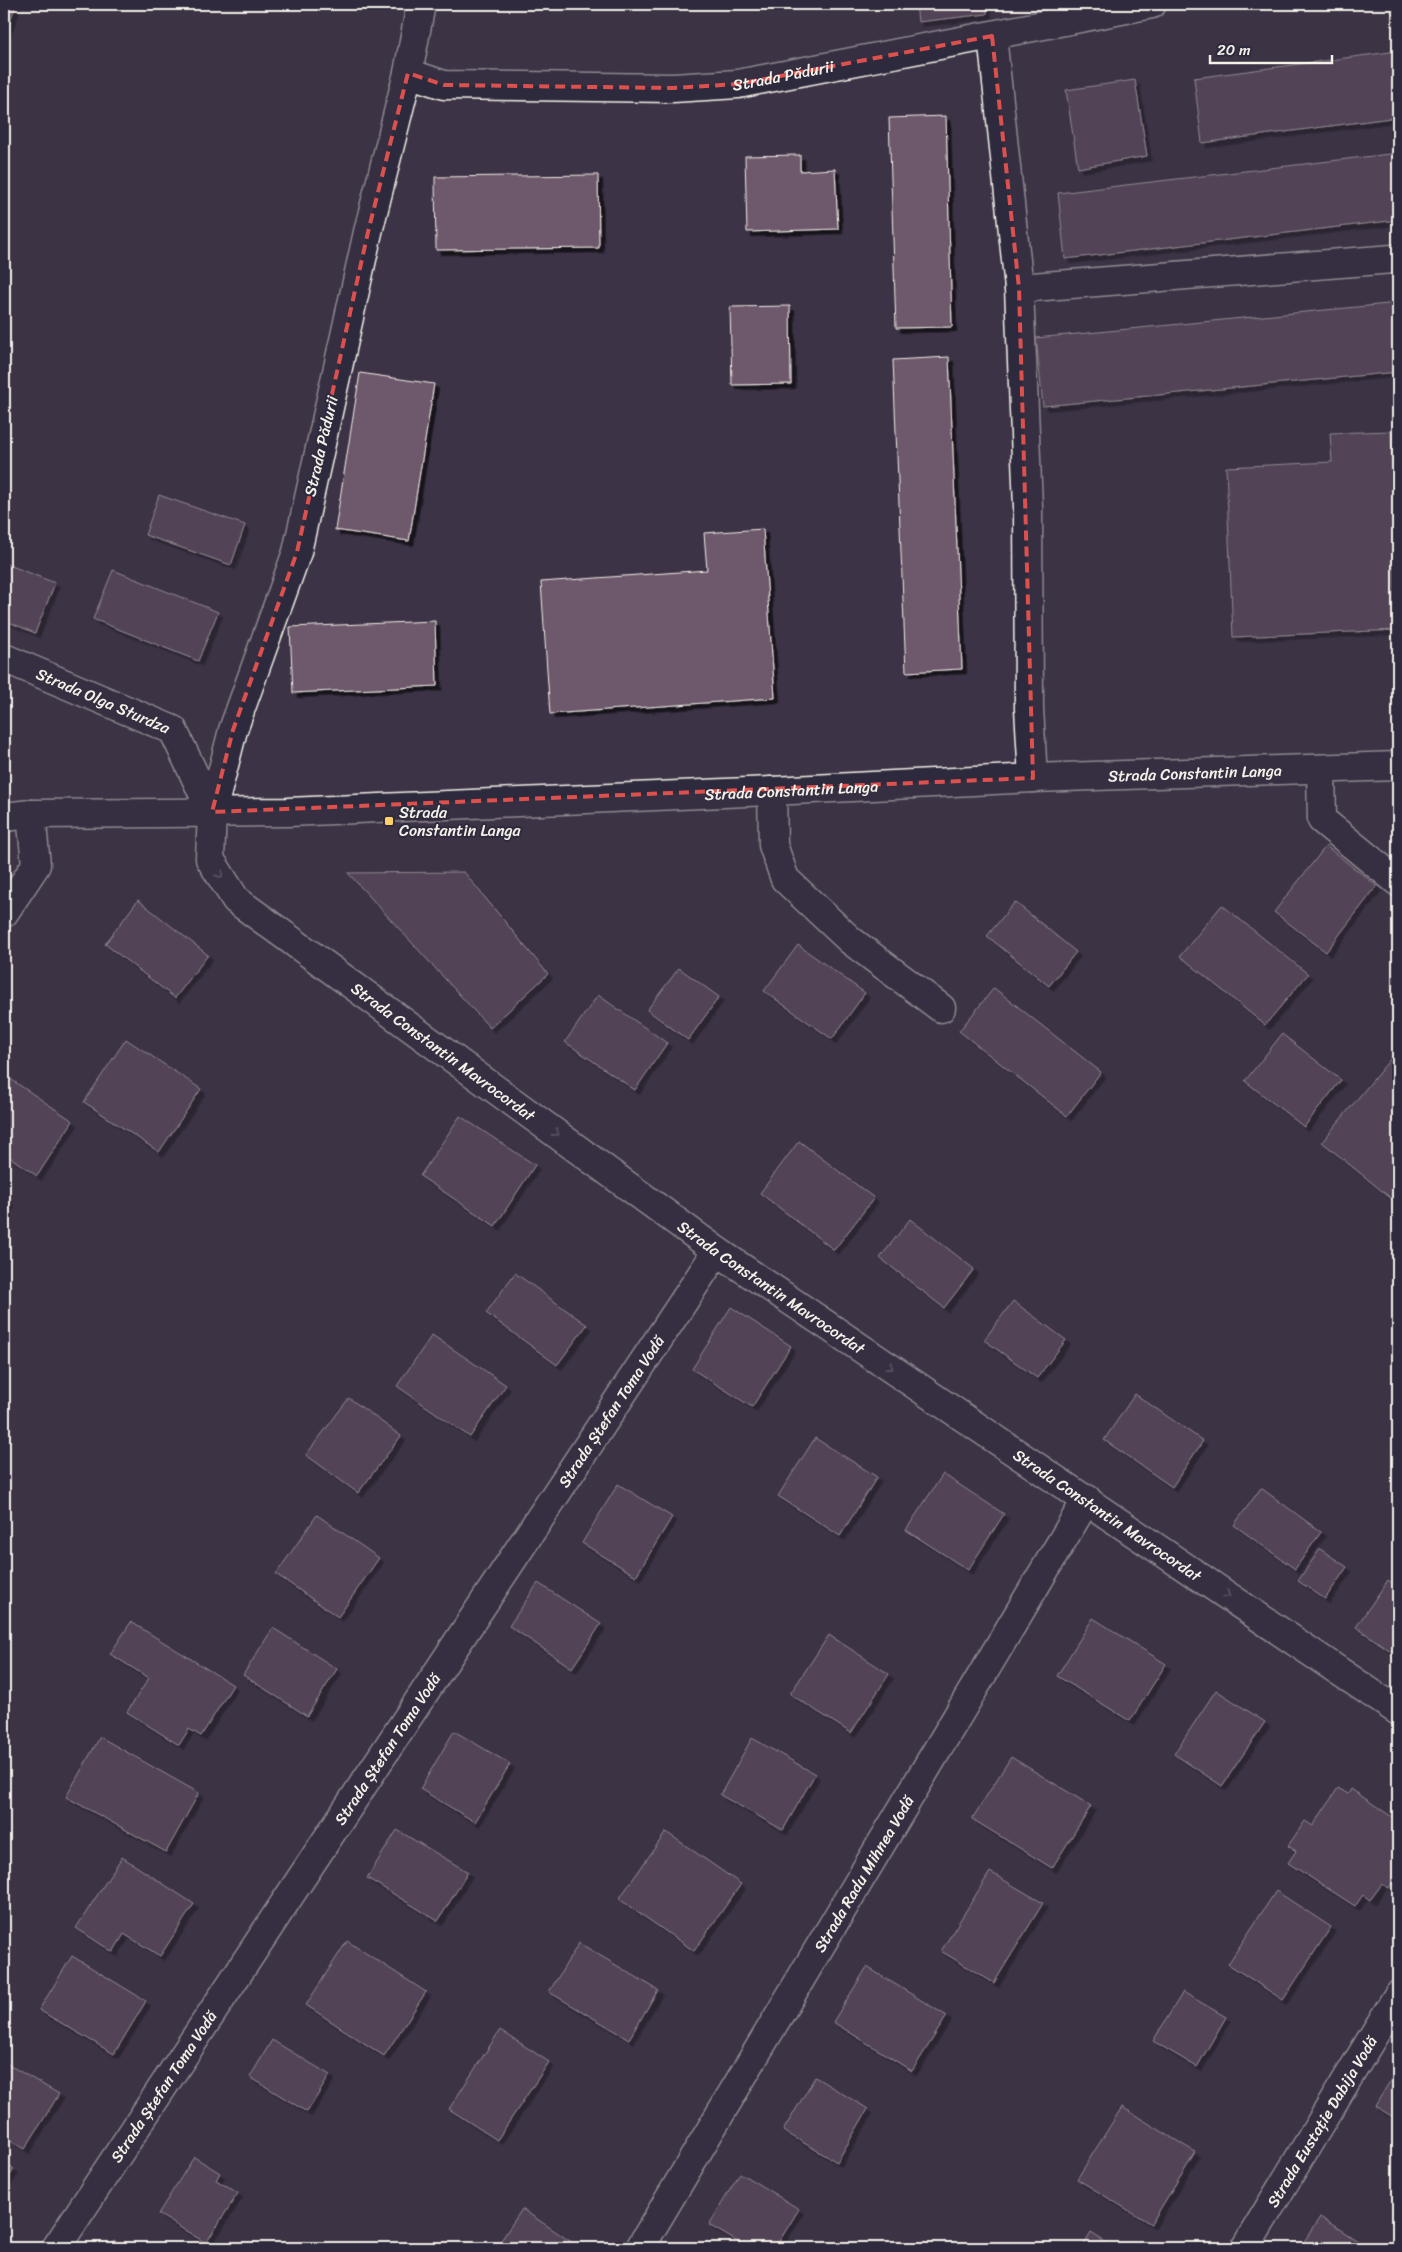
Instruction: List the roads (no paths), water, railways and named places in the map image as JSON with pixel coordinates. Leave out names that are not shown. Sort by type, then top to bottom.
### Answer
[{"type":"street","name":"Strada Pădurii","points":[[212,812],[233,730],[297,552],[368,232],[408,73],[421,4]]},
{"type":"street","name":"Strada Pădurii","points":[[408,73],[444,85],[673,88],[738,84],[992,36],[1036,15],[1152,4]]},
{"type":"street","points":[[992,36],[1019,288],[1028,507],[1029,708],[1033,778]]},
{"type":"street","points":[[1019,288],[1393,259]]},
{"type":"street","name":"Strada Olga Sturdza","points":[[4,658],[173,730],[212,812]]},
{"type":"street","name":"Strada Constantin Langa","points":[[4,817],[31,814],[288,812],[1033,778],[1398,766]]},
{"type":"street","points":[[1321,768],[1322,820],[1398,882]]},
{"type":"street","points":[[772,791],[773,845],[785,879],[850,940],[940,1008]]},
{"type":"street","name":"Strada Constantin Mavrocordat","points":[[212,812],[210,859],[236,900],[717,1251],[1087,1499],[1398,1711]]},
{"type":"street","points":[[4,913],[36,865],[31,814]]},
{"type":"street","name":"Strada Ștefan Toma Vodă","points":[[56,2248],[717,1251]]},
{"type":"street","name":"Strada Radu Mihnea Vodă","points":[[640,2248],[1087,1499]]},
{"type":"street","name":"Strada Eustație Dabija Vodă","points":[[1245,2248],[1398,1995]]},
{"type":"place","name":"Strada Constantin Langa","points":[[389,821]]}]
